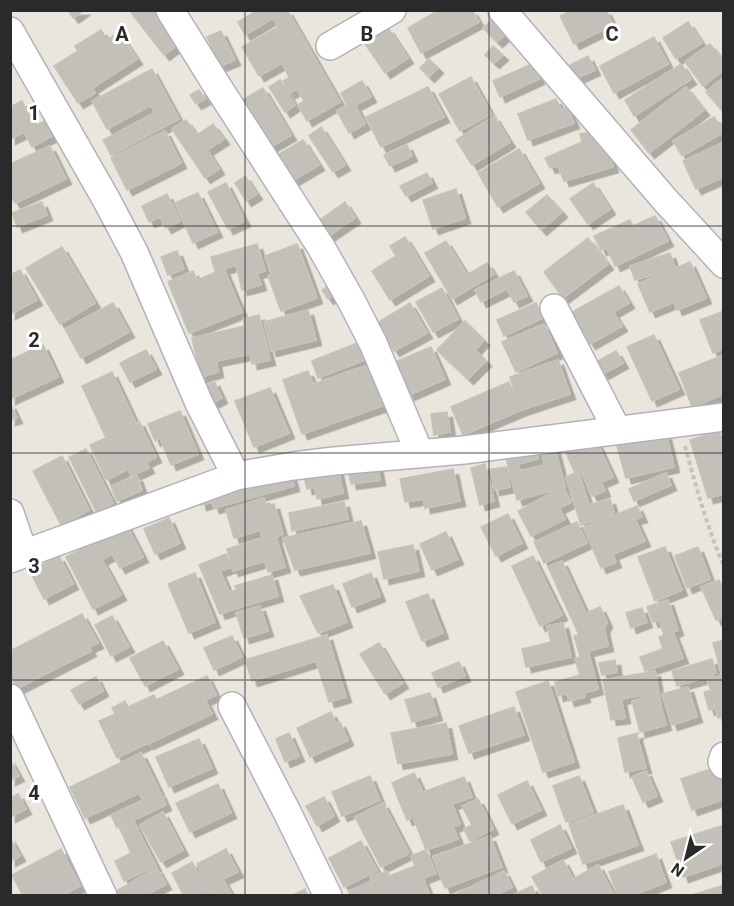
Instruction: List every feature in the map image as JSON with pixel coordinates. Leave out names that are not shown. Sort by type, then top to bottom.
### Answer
[{"type":"street","points":[[170,10],[321,247],[352,302],[373,343],[420,454]]},
{"type":"street","points":[[330,46],[392,10]]},
{"type":"street","points":[[502,10],[723,264]]},
{"type":"street","points":[[10,31],[134,252],[199,403],[236,476]]},
{"type":"street","points":[[554,308],[617,430]]},
{"type":"street","points":[[10,513],[17,556],[236,476],[334,461],[464,450],[723,417]]},
{"type":"street","points":[[10,698],[103,896]]},
{"type":"street","points":[[232,706],[328,896]]},
{"type":"street","points":[[723,756],[723,765]]},
{"type":"path","points":[[679,422],[700,504],[723,566]]},
{"type":"building","points":[[68,10],[84,10],[73,18]]},
{"type":"building","points":[[129,10],[161,10],[184,40],[164,55]]},
{"type":"building","points":[[258,10],[287,10],[317,62],[289,77],[282,63],[259,76],[242,47],[278,27],[273,18],[245,35],[238,22]]},
{"type":"building","points":[[439,10],[472,10],[479,22],[421,53],[408,28]]},
{"type":"building","points":[[572,10],[606,10],[613,25],[574,44],[560,16]]},
{"type":"building","points":[[496,16],[510,30],[497,42],[483,28]]},
{"type":"building","points":[[688,22],[702,43],[676,59],[663,38]]},
{"type":"building","points":[[388,28],[408,58],[385,73],[365,44]]},
{"type":"building","points":[[101,30],[107,40],[119,32],[137,59],[92,88],[95,93],[78,103],[54,66],[78,51],[75,46]]},
{"type":"building","points":[[221,31],[235,60],[220,66],[207,37]]},
{"type":"building","points":[[654,37],[668,64],[614,93],[600,66]]},
{"type":"building","points":[[710,44],[724,62],[724,70],[703,86],[685,62]]},
{"type":"building","points":[[493,46],[503,55],[494,63],[485,55]]},
{"type":"building","points":[[588,56],[595,70],[577,78],[570,65]]},
{"type":"building","points":[[429,59],[438,68],[429,77],[420,68]]},
{"type":"building","points":[[317,62],[340,102],[307,121],[298,105],[304,101],[297,89],[290,93],[283,81]]},
{"type":"building","points":[[532,64],[539,79],[500,97],[493,81]]},
{"type":"building","points":[[681,64],[691,79],[634,116],[625,100]]},
{"type":"building","points":[[152,69],[179,119],[111,155],[103,140],[155,113],[151,105],[107,129],[92,101]]},
{"type":"building","points":[[471,77],[491,114],[460,131],[439,94]]},
{"type":"building","points":[[724,77],[724,113],[706,92]]},
{"type":"building","points":[[280,80],[295,105],[285,112],[269,87]]},
{"type":"building","points":[[362,81],[371,97],[355,105],[365,124],[349,133],[337,111],[347,105],[341,93]]},
{"type":"building","points":[[428,87],[444,117],[381,147],[366,117]]},
{"type":"building","points":[[686,87],[704,110],[649,153],[631,130]]},
{"type":"building","points":[[263,88],[291,135],[265,150],[237,103]]},
{"type":"building","points":[[199,90],[205,99],[196,104],[190,95]]},
{"type":"building","points":[[556,99],[561,110],[567,107],[574,123],[528,140],[518,114]]},
{"type":"building","points":[[22,101],[35,126],[46,120],[54,135],[32,147],[24,132],[10,139],[10,107]]},
{"type":"building","points":[[494,116],[510,142],[472,165],[456,140]]},
{"type":"building","points":[[714,117],[724,132],[682,156],[673,141]]},
{"type":"building","points":[[186,120],[197,135],[213,124],[224,139],[207,150],[219,169],[205,178],[172,129]]},
{"type":"building","points":[[321,127],[345,165],[333,172],[309,136]]},
{"type":"building","points":[[601,130],[613,167],[564,181],[558,166],[550,168],[545,158],[582,142],[580,134]]},
{"type":"building","points":[[165,131],[181,163],[127,190],[111,158]]},
{"type":"building","points":[[303,140],[319,165],[290,182],[274,157]]},
{"type":"building","points":[[722,143],[724,177],[696,189],[683,161]]},
{"type":"building","points":[[407,145],[412,156],[390,166],[384,155]]},
{"type":"building","points":[[50,146],[66,179],[15,203],[10,194],[10,164]]},
{"type":"building","points":[[519,149],[539,183],[498,207],[478,173]]},
{"type":"building","points":[[427,173],[432,183],[406,196],[400,186]]},
{"type":"building","points":[[245,176],[257,194],[246,201],[235,183]]},
{"type":"building","points":[[226,183],[245,221],[228,229],[208,192]]},
{"type":"building","points":[[593,183],[610,209],[588,224],[570,199]]},
{"type":"building","points":[[456,189],[465,218],[433,229],[423,200]]},
{"type":"building","points":[[198,193],[217,232],[193,243],[175,203]]},
{"type":"building","points":[[167,194],[180,221],[166,228],[160,217],[149,222],[142,206]]},
{"type":"building","points":[[547,195],[562,212],[541,230],[526,212]]},
{"type":"building","points":[[42,202],[47,215],[17,227],[12,213]]},
{"type":"building","points":[[345,202],[355,218],[327,237],[317,222]]},
{"type":"building","points":[[655,216],[668,241],[615,266],[607,248],[601,250],[594,236],[630,220],[633,226]]},
{"type":"building","points":[[405,237],[429,276],[390,300],[372,271],[396,256],[390,246]]},
{"type":"building","points":[[588,238],[608,264],[563,298],[544,272]]},
{"type":"building","points":[[446,241],[467,275],[487,263],[494,274],[452,299],[425,253]]},
{"type":"building","points":[[257,244],[265,271],[257,273],[261,285],[242,290],[236,265],[215,271],[211,257]]},
{"type":"building","points":[[297,244],[317,298],[281,311],[268,276],[272,275],[265,256]]},
{"type":"building","points":[[62,247],[95,303],[60,324],[26,268]]},
{"type":"building","points":[[177,251],[184,269],[168,275],[161,257]]},
{"type":"building","points":[[670,253],[675,268],[635,280],[630,266]]},
{"type":"building","points":[[690,262],[706,298],[677,310],[674,302],[650,312],[638,284]]},
{"type":"building","points":[[224,269],[242,312],[189,333],[168,282],[193,271],[197,280]]},
{"type":"building","points":[[20,270],[37,300],[10,314],[10,275]]},
{"type":"building","points":[[514,271],[527,296],[514,302],[507,289],[481,302],[475,290]]},
{"type":"building","points":[[331,284],[336,294],[328,299],[322,290]]},
{"type":"building","points":[[619,286],[629,303],[613,312],[622,326],[590,344],[572,312]]},
{"type":"building","points":[[442,288],[458,319],[433,332],[416,302]]},
{"type":"building","points":[[113,303],[129,332],[81,358],[65,329]]},
{"type":"building","points":[[410,303],[427,333],[394,351],[377,323]]},
{"type":"building","points":[[536,303],[543,318],[504,336],[497,320]]},
{"type":"building","points":[[308,310],[316,340],[271,351],[264,322]]},
{"type":"building","points":[[724,311],[724,348],[713,353],[700,320]]},
{"type":"building","points":[[259,315],[270,360],[252,364],[250,354],[216,361],[218,372],[201,377],[192,338],[245,326],[243,319]]},
{"type":"building","points":[[465,321],[484,340],[475,350],[486,361],[468,379],[437,350]]},
{"type":"building","points":[[544,324],[557,353],[516,372],[502,342]]},
{"type":"building","points":[[654,335],[679,389],[652,401],[627,347]]},
{"type":"building","points":[[365,340],[372,357],[318,378],[312,361]]},
{"type":"building","points":[[43,345],[58,377],[10,399],[10,360]]},
{"type":"building","points":[[431,347],[445,379],[409,395],[395,362]]},
{"type":"building","points":[[146,350],[156,369],[130,382],[120,363]]},
{"type":"building","points":[[616,351],[623,363],[603,374],[596,362]]},
{"type":"building","points":[[723,355],[724,394],[692,407],[679,373]]},
{"type":"building","points":[[558,360],[570,394],[521,410],[510,377]]},
{"type":"building","points":[[371,364],[385,405],[302,434],[283,380],[308,371],[313,384]]},
{"type":"building","points":[[112,372],[136,423],[139,421],[156,457],[146,462],[149,468],[131,476],[128,469],[106,480],[90,445],[106,438],[82,386]]},
{"type":"building","points":[[214,381],[222,398],[210,404],[201,388]]},
{"type":"building","points":[[509,382],[521,410],[463,435],[451,407]]},
{"type":"building","points":[[270,388],[289,433],[254,447],[235,401]]},
{"type":"building","points":[[10,403],[17,418],[10,420]]},
{"type":"building","points":[[180,411],[198,454],[171,465],[160,438],[155,441],[148,424]]},
{"type":"building","points":[[447,412],[450,432],[434,435],[431,414]]},
{"type":"building","points":[[719,431],[724,446],[724,494],[708,498],[690,440]]},
{"type":"building","points":[[666,434],[674,467],[626,478],[617,446]]},
{"type":"building","points":[[596,440],[613,477],[601,482],[605,491],[592,496],[581,471],[575,473],[566,453]]},
{"type":"building","points":[[553,441],[565,487],[517,500],[505,454],[535,446],[538,459],[518,464],[520,471],[545,465],[539,444]]},
{"type":"building","points":[[86,449],[113,503],[96,511],[69,457]]},
{"type":"building","points":[[62,456],[89,510],[61,525],[33,471]]},
{"type":"building","points":[[377,463],[380,480],[351,484],[348,468]]},
{"type":"building","points":[[485,464],[494,501],[480,505],[471,468]]},
{"type":"building","points":[[337,465],[343,493],[317,499],[315,487],[307,489],[303,472]]},
{"type":"building","points":[[507,467],[510,487],[494,490],[491,469]]},
{"type":"building","points":[[453,469],[460,501],[425,508],[424,499],[405,502],[400,479]]},
{"type":"building","points":[[290,471],[294,486],[214,508],[212,502],[201,505],[199,496]]},
{"type":"building","points":[[579,473],[589,505],[610,499],[614,514],[581,525],[566,477]]},
{"type":"building","points":[[666,473],[671,485],[634,501],[629,489]]},
{"type":"building","points":[[137,476],[142,490],[117,501],[111,486]]},
{"type":"building","points":[[563,487],[571,502],[559,508],[565,519],[531,536],[518,511]]},
{"type":"building","points":[[264,498],[266,506],[274,504],[283,534],[276,537],[285,567],[268,572],[265,561],[233,571],[227,549],[263,538],[260,530],[234,538],[226,510]]},
{"type":"building","points":[[344,502],[348,519],[292,531],[289,513]]},
{"type":"building","points":[[637,506],[642,517],[635,519],[645,541],[613,554],[616,562],[601,568],[584,528]]},
{"type":"building","points":[[508,514],[522,543],[496,556],[481,527]]},
{"type":"building","points":[[169,518],[180,543],[155,554],[144,529]]},
{"type":"building","points":[[361,521],[370,553],[295,570],[283,538]]},
{"type":"building","points":[[577,522],[587,543],[544,563],[534,542]]},
{"type":"building","points":[[126,524],[143,557],[120,568],[112,554],[103,559],[93,541]]},
{"type":"building","points":[[446,532],[458,559],[432,570],[420,544]]},
{"type":"building","points":[[93,543],[121,595],[93,609],[66,557]]},
{"type":"building","points":[[413,545],[419,571],[384,579],[378,552]]},
{"type":"building","points":[[665,547],[682,590],[655,601],[638,557]]},
{"type":"building","points":[[698,547],[710,579],[687,588],[675,556]]},
{"type":"building","points":[[226,554],[231,567],[220,571],[234,609],[220,614],[199,565]]},
{"type":"building","points":[[59,556],[73,584],[44,599],[30,571]]},
{"type":"building","points":[[533,556],[562,615],[540,626],[512,566]]},
{"type":"building","points":[[562,561],[586,613],[600,607],[607,622],[604,628],[579,635],[548,567]]},
{"type":"building","points":[[195,573],[215,622],[189,633],[168,584]]},
{"type":"building","points":[[371,573],[380,596],[352,607],[343,584]]},
{"type":"building","points":[[272,575],[278,596],[235,609],[229,592],[237,590],[235,586]]},
{"type":"building","points":[[719,580],[724,591],[724,617],[716,620],[701,587]]},
{"type":"building","points":[[333,585],[347,622],[318,633],[300,596]]},
{"type":"building","points":[[428,594],[443,633],[422,641],[406,602]]},
{"type":"building","points":[[668,600],[678,630],[673,632],[683,658],[645,671],[640,657],[663,649],[659,637],[664,635],[659,620],[653,622],[647,607]]},
{"type":"building","points":[[260,606],[268,631],[244,638],[236,613]]},
{"type":"building","points":[[642,608],[647,622],[631,628],[626,613]]},
{"type":"building","points":[[82,614],[98,643],[89,647],[91,651],[18,688],[10,675],[10,651]]},
{"type":"building","points":[[112,616],[129,647],[111,656],[95,625]]},
{"type":"building","points":[[563,623],[571,657],[526,667],[522,649],[551,642],[547,626]]},
{"type":"building","points":[[604,628],[608,646],[588,651],[598,689],[584,693],[585,697],[569,701],[567,693],[558,696],[555,682],[580,675],[575,659],[580,657],[574,636]]},
{"type":"building","points":[[327,635],[346,697],[329,702],[316,661],[252,681],[245,660]]},
{"type":"building","points":[[232,636],[242,657],[214,670],[204,648]]},
{"type":"building","points":[[724,640],[724,716],[718,718],[715,708],[709,710],[704,692],[711,690],[706,677],[677,686],[672,671],[712,659],[716,673],[712,674],[713,678],[722,675],[713,643]]},
{"type":"building","points":[[163,641],[178,669],[145,686],[130,658]]},
{"type":"building","points":[[379,643],[403,683],[385,694],[360,654]]},
{"type":"building","points":[[615,660],[617,672],[602,675],[599,663]]},
{"type":"building","points":[[459,662],[465,676],[438,687],[432,673]]},
{"type":"building","points":[[655,671],[661,706],[644,708],[641,695],[621,699],[625,718],[611,720],[603,680]]},
{"type":"building","points":[[207,676],[216,695],[205,700],[212,714],[148,744],[130,706],[154,695],[156,700]]},
{"type":"building","points":[[96,677],[103,691],[79,704],[71,690]]},
{"type":"building","points":[[548,681],[574,762],[543,772],[516,692]]},
{"type":"building","points":[[688,687],[697,717],[672,725],[662,694]]},
{"type":"building","points":[[430,693],[437,715],[412,722],[405,700]]},
{"type":"building","points":[[641,699],[644,710],[661,706],[666,725],[640,732],[632,701]]},
{"type":"building","points":[[125,701],[146,744],[117,758],[99,721],[115,714],[112,708]]},
{"type":"building","points":[[514,707],[524,735],[469,753],[459,726]]},
{"type":"building","points":[[331,712],[336,724],[340,722],[348,740],[310,757],[297,728]]},
{"type":"building","points":[[446,723],[452,754],[398,764],[391,733]]},
{"type":"building","points":[[289,733],[299,756],[285,762],[276,739]]},
{"type":"building","points":[[638,733],[646,768],[625,772],[618,738]]},
{"type":"building","points":[[199,739],[212,768],[169,787],[156,757]]},
{"type":"building","points":[[141,753],[159,790],[142,798],[139,793],[85,818],[70,787]]},
{"type":"building","points":[[10,760],[19,776],[10,780]]},
{"type":"building","points":[[716,767],[724,787],[724,799],[692,810],[681,779]]},
{"type":"building","points":[[646,771],[657,796],[643,802],[632,777]]},
{"type":"building","points":[[414,773],[422,790],[399,801],[392,783]]},
{"type":"building","points":[[370,776],[380,800],[342,816],[332,792]]},
{"type":"building","points":[[579,776],[593,812],[566,822],[553,786]]},
{"type":"building","points":[[464,777],[472,797],[452,804],[460,824],[453,827],[458,839],[426,850],[413,817],[407,820],[399,801]]},
{"type":"building","points":[[527,781],[541,810],[512,824],[498,795]]},
{"type":"building","points":[[218,784],[231,813],[190,832],[176,803]]},
{"type":"building","points":[[160,792],[166,805],[117,828],[111,815]]},
{"type":"building","points":[[18,794],[26,809],[10,817],[10,798]]},
{"type":"building","points":[[324,797],[334,816],[317,826],[306,806]]},
{"type":"building","points":[[478,799],[493,829],[470,841],[464,829],[472,825],[462,806]]},
{"type":"building","points":[[383,803],[409,853],[381,867],[355,817]]},
{"type":"building","points":[[623,805],[638,845],[583,864],[569,824]]},
{"type":"building","points":[[163,812],[183,850],[161,862],[140,825]]},
{"type":"building","points":[[134,822],[156,866],[124,881],[115,861],[131,853],[120,829]]},
{"type":"building","points":[[560,825],[571,848],[541,862],[531,840]]},
{"type":"building","points":[[721,826],[724,834],[724,863],[683,877],[671,842]]},
{"type":"building","points":[[490,836],[502,867],[445,888],[433,857]]},
{"type":"building","points":[[10,838],[20,856],[10,861]]},
{"type":"building","points":[[361,841],[377,871],[344,887],[329,858]]},
{"type":"building","points":[[61,849],[80,886],[61,896],[23,896],[12,875]]},
{"type":"building","points":[[226,849],[238,872],[223,879],[232,896],[213,896],[197,864]]},
{"type":"building","points":[[426,850],[436,873],[423,878],[429,894],[425,896],[351,896],[349,891],[372,881],[370,877],[387,871],[389,876],[415,866],[411,856]]},
{"type":"building","points":[[656,854],[666,882],[632,896],[618,896],[609,872]]},
{"type":"building","points":[[563,860],[573,879],[598,865],[614,895],[543,896],[532,877]]},
{"type":"building","points":[[192,862],[210,895],[184,896],[172,873]]},
{"type":"building","points":[[157,868],[166,884],[144,896],[118,896],[116,891]]},
{"type":"building","points":[[504,871],[512,887],[494,896],[452,896]]},
{"type":"building","points":[[724,885],[724,896],[689,896]]},
{"type":"building","points":[[532,886],[536,896],[511,896]]},
{"type":"building","points":[[305,889],[308,896],[291,896]]}]
